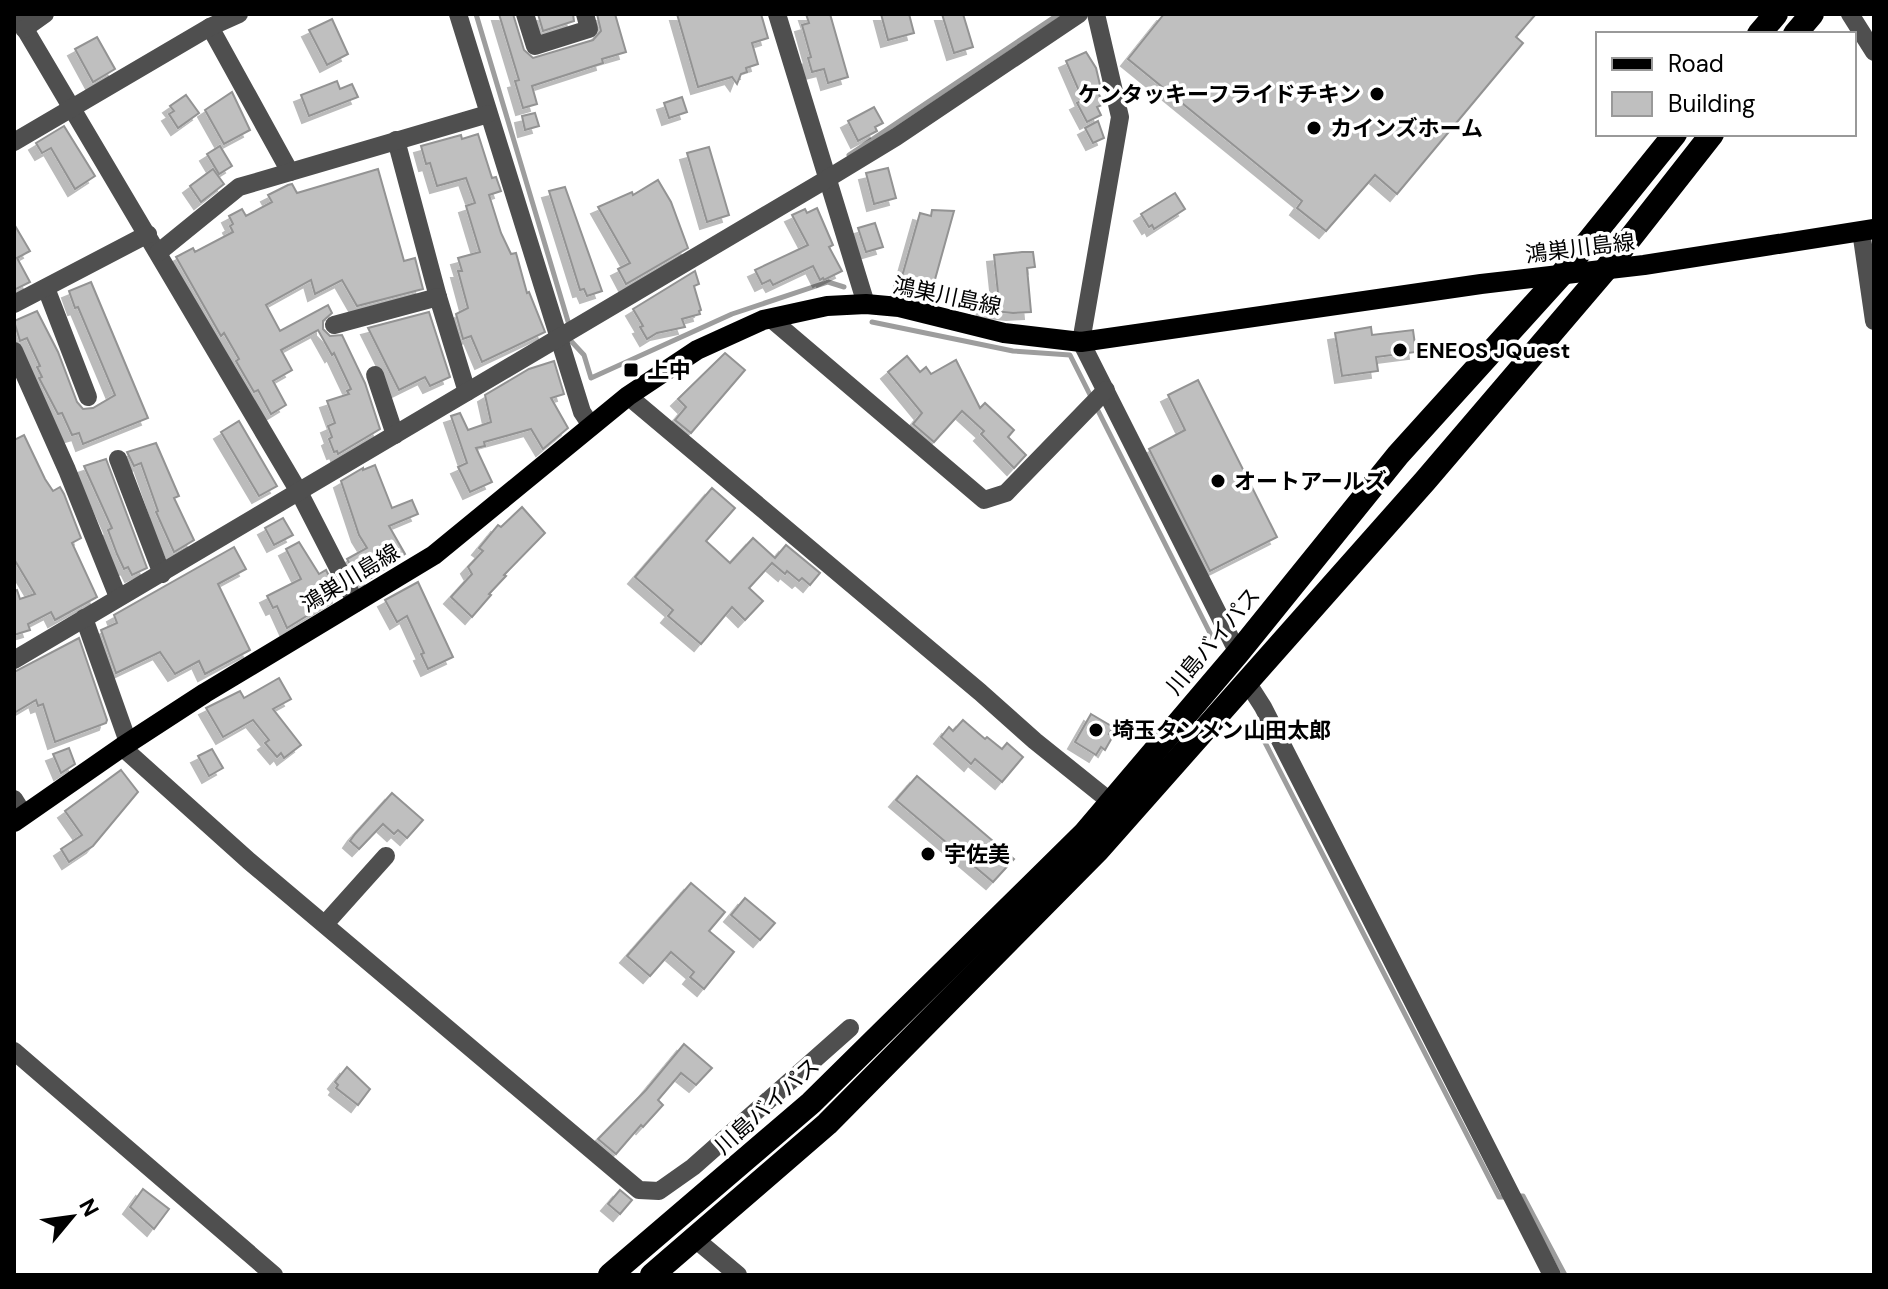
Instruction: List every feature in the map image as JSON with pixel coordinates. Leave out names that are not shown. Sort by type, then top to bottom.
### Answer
[{"type":"highway","points":[[1761,32],[1776,14]]},
{"type":"highway","points":[[1797,32],[1812,14]]},
{"type":"highway","name":"川島バイパス","points":[[610,1275],[811,1103],[1085,833],[1238,653],[1398,455],[1562,274],[1673,136]]},
{"type":"highway","points":[[652,1275],[827,1124],[1098,850],[1425,481],[1606,269],[1710,136]]},
{"type":"main road","name":"鴻巣川島線","points":[[17,812],[434,555],[590,424],[628,396],[697,350],[770,318],[827,306],[866,304],[899,307],[1004,333],[1081,342],[1868,230]]},
{"type":"street","points":[[45,14],[20,22],[299,492],[356,603]]},
{"type":"street","points":[[14,142],[210,27],[239,14]]},
{"type":"street","points":[[458,14],[582,412],[590,424]]},
{"type":"street","points":[[525,14],[535,46],[589,29],[585,14]]},
{"type":"street","points":[[777,14],[866,304]]},
{"type":"street","points":[[14,660],[827,179],[896,137],[1079,14]]},
{"type":"street","points":[[1096,14],[1120,117],[1081,342],[1238,653]]},
{"type":"street","points":[[1850,14],[1874,52]]},
{"type":"street","points":[[210,27],[290,172]]},
{"type":"street","points":[[159,252],[239,187],[488,114]]},
{"type":"street","points":[[396,140],[467,392]]},
{"type":"street","points":[[1868,230],[1874,321]]},
{"type":"street","points":[[14,304],[148,234]]},
{"type":"street","points":[[46,288],[88,397]]},
{"type":"street","points":[[334,325],[438,297]]},
{"type":"street","points":[[770,318],[984,500],[1006,493],[1106,390]]},
{"type":"street","points":[[14,351],[67,470],[118,597]]},
{"type":"street","points":[[375,375],[395,435]]},
{"type":"street","points":[[628,396],[1111,802]]},
{"type":"street","points":[[118,459],[162,574]]},
{"type":"street","points":[[84,618],[125,744],[249,861],[639,1190],[659,1191],[693,1167],[850,1028]]},
{"type":"street","points":[[1247,682],[1263,707],[1552,1275]]},
{"type":"street","points":[[325,924],[386,856]]},
{"type":"street","points":[[14,1051],[274,1275]]},
{"type":"street","points":[[694,1238],[738,1275]]},
{"type":"building","points":[[499,14],[513,14],[524,50],[533,58],[593,40],[601,31],[597,14],[615,14],[626,52],[602,59],[603,63],[532,86],[537,104],[523,108],[515,81],[519,80]]},
{"type":"building","points":[[538,14],[573,14],[574,21],[543,31]]},
{"type":"building","points":[[677,14],[761,14],[768,38],[752,43],[758,64],[746,68],[747,72],[741,74],[737,84],[732,77],[698,87]]},
{"type":"building","points":[[806,14],[830,14],[848,77],[828,83],[824,69],[812,72],[802,25],[809,23]]},
{"type":"building","points":[[881,14],[909,14],[914,33],[888,40]]},
{"type":"building","points":[[942,14],[963,14],[973,47],[954,53]]},
{"type":"building","name":"カインズホーム","points":[[1164,14],[1536,14],[1516,37],[1523,43],[1397,194],[1375,175],[1326,231],[1297,208],[1302,201],[1128,59]]},
{"type":"building","points":[[332,19],[348,54],[327,65],[309,30]]},
{"type":"building","points":[[97,37],[115,69],[93,82],[75,49]]},
{"type":"building","points":[[1086,52],[1096,68],[1100,85],[1095,87],[1104,104],[1097,107],[1101,115],[1087,122],[1077,103],[1083,100],[1066,61]]},
{"type":"building","points":[[337,81],[340,89],[352,84],[358,97],[309,116],[301,95]]},
{"type":"building","points":[[232,92],[250,130],[224,144],[205,110]]},
{"type":"building","points":[[186,95],[199,113],[178,128],[169,114],[174,111],[170,106]]},
{"type":"building","points":[[682,97],[687,112],[669,118],[664,103]]},
{"type":"building","points":[[874,107],[883,123],[875,127],[877,131],[858,141],[848,121]]},
{"type":"building","points":[[535,113],[539,126],[525,130],[522,116]]},
{"type":"building","points":[[1098,121],[1104,138],[1093,143],[1085,128]]},
{"type":"building","points":[[64,126],[95,176],[75,189],[51,148],[42,153],[36,143]]},
{"type":"building","points":[[478,134],[492,178],[496,177],[501,191],[489,195],[501,233],[511,254],[516,253],[527,293],[545,332],[482,362],[471,336],[463,339],[456,314],[468,308],[458,271],[462,271],[458,258],[480,252],[466,206],[475,203],[466,178],[437,186],[421,146],[461,135],[462,139]]},
{"type":"building","points":[[220,146],[232,166],[219,174],[207,154]]},
{"type":"building","points":[[709,147],[729,215],[707,222],[687,153]]},
{"type":"building","points":[[888,168],[896,198],[874,204],[866,173]]},
{"type":"building","points":[[213,169],[224,184],[201,202],[190,186]]},
{"type":"building","points":[[378,169],[404,261],[415,258],[423,289],[357,306],[342,280],[315,294],[311,280],[266,305],[280,331],[328,305],[332,313],[323,321],[323,329],[330,336],[342,335],[365,383],[380,429],[338,454],[334,452],[329,439],[332,437],[328,426],[335,423],[327,401],[349,394],[347,391],[351,389],[334,353],[332,355],[318,330],[281,350],[292,370],[273,381],[286,405],[271,414],[258,390],[254,392],[224,333],[221,336],[176,257],[193,248],[195,252],[233,232],[229,216],[242,209],[246,216],[272,202],[268,195],[288,185],[292,184],[297,193]]},
{"type":"building","points":[[658,180],[671,202],[688,248],[626,284],[618,269],[630,263],[598,207],[632,192],[633,195]]},
{"type":"building","points":[[565,187],[602,291],[587,296],[584,289],[580,290],[549,191]]},
{"type":"building","points":[[1175,193],[1185,209],[1154,229],[1152,225],[1149,227],[1141,214]]},
{"type":"building","points":[[817,208],[833,245],[829,247],[842,271],[820,280],[813,266],[773,285],[770,280],[762,284],[755,270],[808,245],[792,215]]},
{"type":"building","points":[[932,210],[954,211],[929,301],[897,294],[920,213],[931,216]]},
{"type":"building","points":[[875,223],[883,247],[866,252],[858,228]]},
{"type":"building","points":[[14,224],[30,251],[17,258],[30,282],[14,290]]},
{"type":"building","points":[[1033,252],[1035,267],[1027,268],[1031,312],[984,310],[982,295],[998,293],[994,255]]},
{"type":"building","points":[[695,271],[699,284],[694,286],[700,314],[682,319],[685,327],[657,333],[647,339],[633,309]]},
{"type":"building","points":[[91,282],[148,418],[83,444],[79,433],[72,435],[62,413],[58,414],[39,378],[42,377],[37,367],[40,366],[27,338],[20,341],[14,321],[37,311],[58,352],[77,402],[83,409],[93,408],[115,395],[69,291]]},
{"type":"building","points":[[429,312],[450,377],[430,386],[425,377],[399,390],[368,328]]},
{"type":"building","points":[[1371,327],[1372,335],[1413,330],[1416,352],[1376,357],[1378,371],[1342,376],[1335,333]]},
{"type":"building","points":[[725,353],[745,370],[691,433],[675,420],[686,407],[678,399]]},
{"type":"building","points":[[907,356],[920,372],[926,367],[931,374],[956,360],[980,408],[985,403],[1014,430],[1008,437],[1026,455],[1014,468],[981,434],[984,431],[962,411],[934,442],[913,424],[922,413],[888,372]]},
{"type":"building","points":[[554,361],[564,394],[551,398],[568,428],[543,449],[531,429],[484,442],[485,446],[476,448],[492,482],[470,492],[458,467],[467,463],[451,416],[460,413],[468,430],[491,422],[485,395],[529,369]]},
{"type":"building","name":"オートアールズ","points":[[1198,380],[1277,537],[1210,571],[1149,449],[1185,430],[1168,395]]},
{"type":"building","points":[[239,421],[277,486],[259,496],[221,432]]},
{"type":"building","points":[[24,435],[53,491],[60,487],[64,494],[81,538],[72,543],[97,597],[55,620],[51,612],[28,624],[30,630],[14,635],[14,591],[17,590],[20,599],[35,594],[14,559],[14,440]]},
{"type":"building","points":[[156,443],[179,496],[174,498],[194,540],[174,552],[156,512],[141,463],[134,466],[127,452]]},
{"type":"building","points":[[106,459],[147,568],[132,575],[128,567],[124,569],[117,554],[108,530],[112,528],[84,466]]},
{"type":"building","points":[[375,465],[392,508],[412,500],[418,514],[389,526],[405,554],[360,584],[347,559],[367,548],[359,535],[341,481]]},
{"type":"building","points":[[712,488],[735,508],[706,541],[730,563],[753,538],[775,558],[786,545],[820,573],[810,585],[787,571],[785,574],[772,563],[749,588],[763,601],[745,620],[732,607],[701,644],[668,616],[673,610],[635,577]]},
{"type":"building","points":[[522,507],[545,533],[504,575],[472,617],[451,597],[472,574],[468,567],[483,551],[479,548],[498,525],[501,527]]},
{"type":"building","points":[[283,518],[293,535],[274,545],[265,528]]},
{"type":"building","points":[[299,542],[319,574],[326,570],[339,596],[287,628],[277,606],[273,608],[267,596],[301,579],[286,549]]},
{"type":"building","points":[[234,547],[246,569],[218,584],[250,650],[205,674],[199,661],[175,674],[160,652],[116,673],[101,630],[117,623],[114,615]]},
{"type":"building","points":[[418,582],[453,657],[428,669],[407,616],[397,622],[385,600]]},
{"type":"building","points":[[79,638],[107,720],[55,742],[43,704],[38,706],[36,700],[14,713],[14,672]]},
{"type":"building","points":[[279,678],[291,699],[273,709],[301,745],[284,758],[281,753],[277,757],[265,743],[269,740],[253,720],[223,737],[206,708],[240,691],[244,698]]},
{"type":"building","name":"埼玉タンメン山田太郎","points":[[1091,714],[1113,727],[1109,734],[1113,736],[1105,750],[1101,747],[1096,755],[1075,742]]},
{"type":"building","points":[[963,720],[985,739],[987,737],[1002,749],[1007,743],[1023,757],[1002,782],[975,759],[971,764],[941,737],[949,727],[953,731]]},
{"type":"building","points":[[69,748],[75,764],[61,773],[53,754]]},
{"type":"building","points":[[212,749],[223,768],[209,776],[198,756]]},
{"type":"building","points":[[121,770],[138,792],[93,846],[69,862],[61,849],[82,835],[65,811]]},
{"type":"building","points":[[917,776],[1014,859],[993,882],[896,800]]},
{"type":"building","points":[[392,793],[423,820],[407,838],[398,830],[394,834],[383,824],[359,849],[350,841]]},
{"type":"building","points":[[691,883],[725,912],[709,931],[734,952],[704,989],[690,977],[694,972],[671,952],[650,976],[627,956]]},
{"type":"building","points":[[745,898],[775,923],[760,940],[731,915]]},
{"type":"building","points":[[684,1044],[712,1068],[696,1085],[681,1073],[658,1100],[663,1105],[616,1154],[598,1139],[646,1090]]},
{"type":"building","points":[[347,1067],[370,1089],[358,1105],[336,1088],[338,1085],[335,1082]]},
{"type":"building","points":[[143,1189],[169,1209],[154,1229],[130,1207]]},
{"type":"building","points":[[620,1190],[632,1200],[620,1214],[608,1204]]},
{"type":"waterway","points":[[476,14],[570,328]]},
{"type":"waterway","points":[[849,155],[1059,14]]},
{"type":"waterway","points":[[570,338],[584,355],[591,378],[732,314],[828,282],[844,287]]},
{"type":"waterway","points":[[872,322],[1013,351],[1070,355],[1214,641]]},
{"type":"waterway","points":[[1255,723],[1499,1197],[1507,1197]]},
{"type":"waterway","points":[[1517,1196],[1523,1196],[1565,1275]]},
{"type":"place","name":"ケンタッキーフライドチキン","points":[[1377,94]]},
{"type":"place","name":"カインズホーム","points":[[1314,128]]},
{"type":"place","name":"ENEOS JQuest","points":[[1400,350]]},
{"type":"place","name":"上中","points":[[631,370]]},
{"type":"place","name":"オートアールズ","points":[[1218,481]]},
{"type":"place","name":"埼玉タンメン山田太郎","points":[[1096,730]]},
{"type":"place","name":"宇佐美","points":[[928,854]]}]
